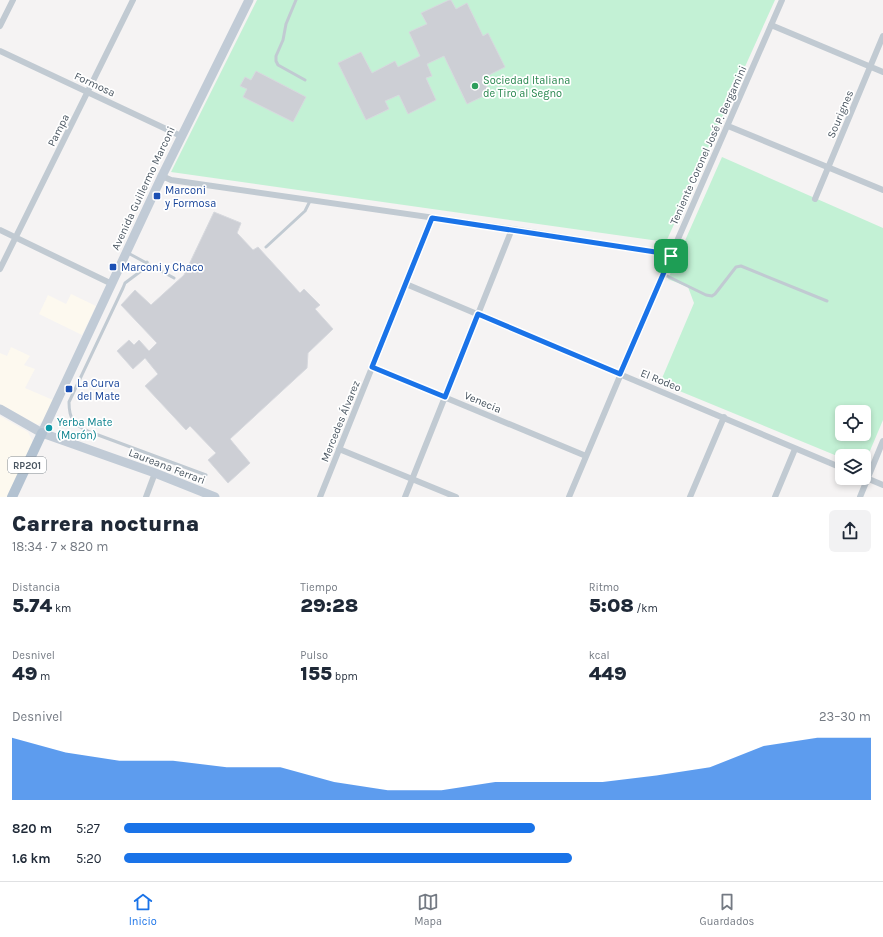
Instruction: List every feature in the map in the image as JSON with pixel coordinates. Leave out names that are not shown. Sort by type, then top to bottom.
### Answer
[{"type":"main road","name":"Avenida Guillermo Marconi","points":[[12,497],[181,136],[249,0]]},
{"type":"main road","name":"Laureana Ferrari","points":[[0,409],[42,433],[155,473],[215,497]]},
{"type":"street","points":[[0,26],[13,0]]},
{"type":"street","name":"Pampa","points":[[0,268],[133,0]]},
{"type":"street","name":"Teniente Coronel José P. Bergamini","points":[[569,497],[620,374],[782,0]]},
{"type":"street","points":[[771,25],[883,72]]},
{"type":"street","name":"Sourignes","points":[[815,199],[883,36]]},
{"type":"street","name":"Formosa","points":[[0,51],[181,136]]},
{"type":"street","points":[[728,126],[883,190]]},
{"type":"street","points":[[162,176],[171,180],[512,229],[662,253],[671,256]]},
{"type":"street","name":"Mercedes Álvarez","points":[[320,497],[432,218]]},
{"type":"street","points":[[405,497],[512,229]]},
{"type":"street","points":[[0,230],[112,284]]},
{"type":"street","name":"El Rodeo","points":[[406,284],[835,465]]},
{"type":"street","name":"Venecia","points":[[372,367],[586,456]]},
{"type":"street","points":[[690,497],[724,417]]},
{"type":"street","points":[[871,466],[883,441]]},
{"type":"street","points":[[339,449],[456,497]]},
{"type":"street","points":[[775,497],[795,449]]},
{"type":"street","points":[[146,497],[155,473]]},
{"type":"street","points":[[871,479],[883,484]]},
{"type":"street","points":[[860,497],[864,485]]},
{"type":"lane","points":[[296,0],[286,24],[283,40],[276,56],[276,61],[278,65],[305,80]]},
{"type":"lane","points":[[266,247],[305,211],[310,201]]},
{"type":"lane","points":[[126,252],[147,262],[174,278]]},
{"type":"lane","points":[[147,262],[141,271],[125,284],[69,402],[70,416],[77,425],[90,432],[206,475]]},
{"type":"lane","points":[[663,274],[706,295],[712,296],[736,267],[740,266],[827,301]]},
{"type":"shaded area","points":[[71,294],[96,306],[82,335],[39,314],[48,295],[66,304]]},
{"type":"shaded area","points":[[11,347],[30,356],[24,365],[35,369],[25,388],[53,400],[43,421],[38,425],[0,404],[0,353],[7,356]]},
{"type":"shaded area","points":[[0,416],[28,432],[32,440],[32,444],[7,497],[0,497]]},
{"type":"green space","name":"Sociedad Italiana de Tiro al Segno","points":[[257,0],[775,0],[666,242],[171,172]]},
{"type":"green space","points":[[722,157],[883,228],[883,420],[871,449],[835,449],[835,455],[660,383],[694,303],[688,287],[668,279]]},
{"type":"building","points":[[451,0],[456,9],[467,3],[483,36],[488,33],[505,67],[483,78],[490,93],[467,104],[444,56],[427,64],[432,76],[426,78],[436,100],[408,114],[399,95],[385,101],[389,109],[366,120],[338,63],[361,52],[372,73],[395,61],[398,67],[420,56],[409,32],[427,24],[421,13]]},
{"type":"building","points":[[256,71],[306,97],[293,122],[243,97],[247,89],[240,86],[245,77],[251,80]]},
{"type":"building","points":[[214,212],[241,223],[237,233],[253,250],[258,247],[300,293],[304,289],[320,305],[315,309],[333,329],[308,353],[307,368],[230,439],[250,463],[228,483],[208,460],[216,453],[190,426],[186,430],[145,386],[158,374],[145,358],[133,369],[117,351],[129,340],[134,345],[139,340],[149,351],[157,343],[121,305],[135,290],[151,305],[184,275]]},
{"type":"place","name":"Sociedad Italiana de Tiro al Segno","points":[[475,86]]},
{"type":"place","name":"Marconi y Formosa","points":[[157,196]]},
{"type":"place","name":"Marconi y Chaco","points":[[113,267]]},
{"type":"place","name":"La Curva del Mate","points":[[69,389]]},
{"type":"place","name":"Yerba Mate (Morón)","points":[[49,428]]},
{"type":"route","points":[[432,218],[512,229],[662,253],[671,256],[620,374],[478,314],[445,397],[372,367],[432,218]]}]
